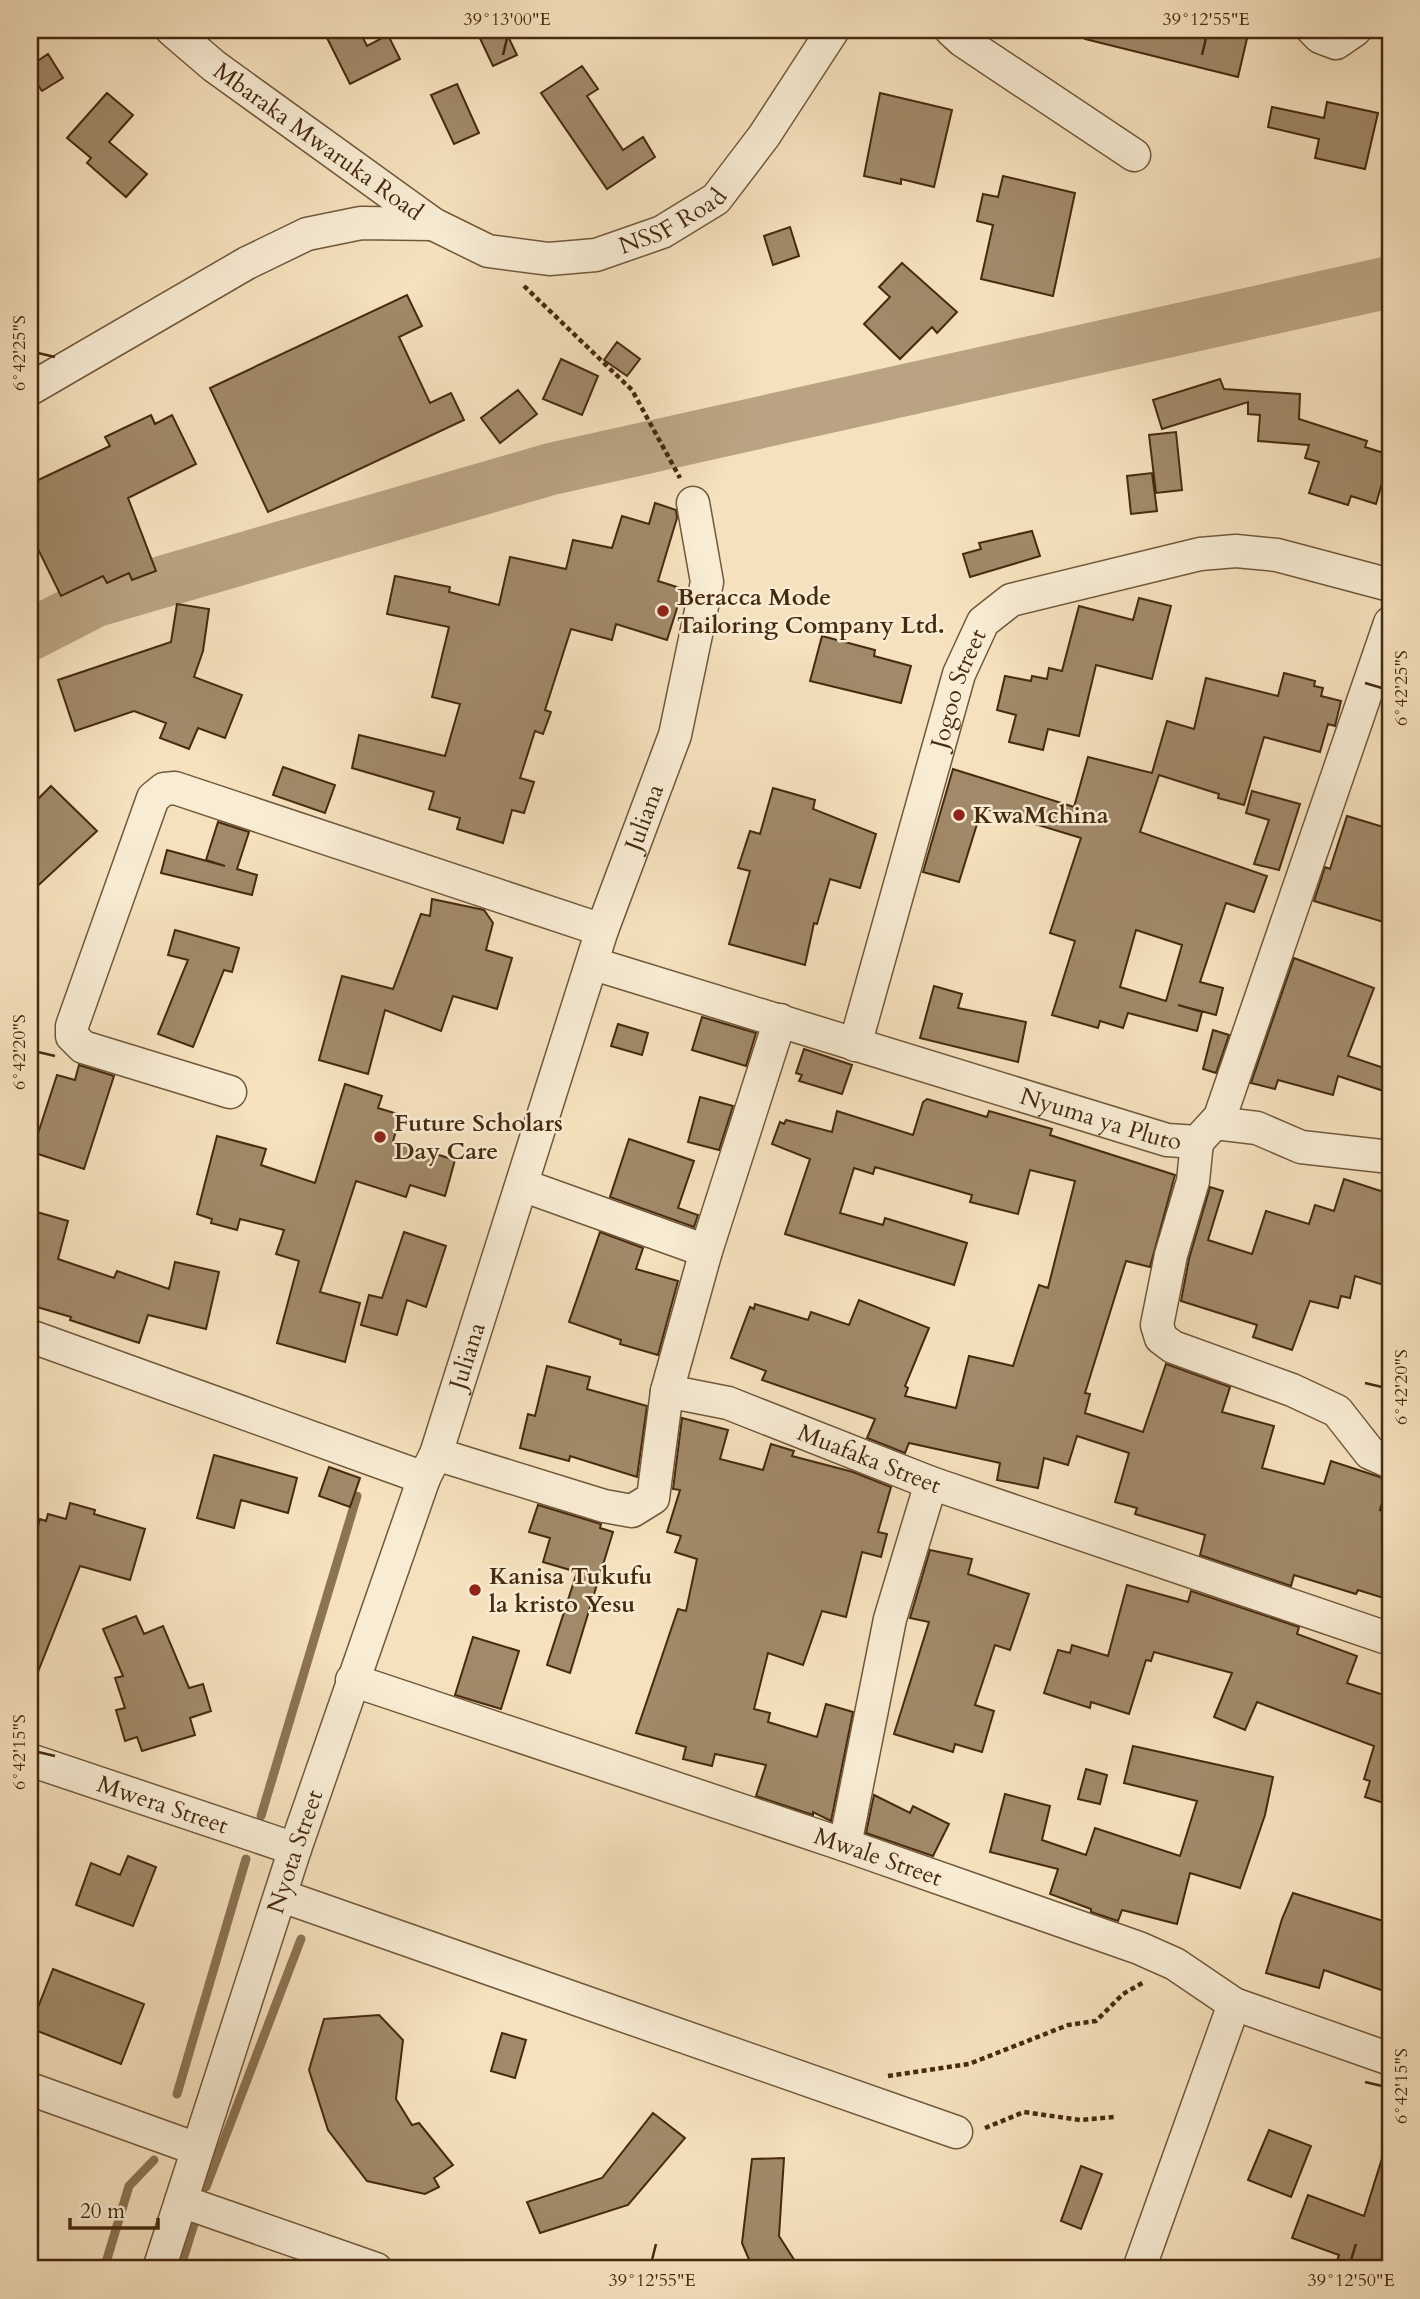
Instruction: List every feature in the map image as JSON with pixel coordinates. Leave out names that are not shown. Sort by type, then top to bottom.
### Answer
[{"type":"street","name":"Mbaraka Mwaruka Road","points":[[172,30],[214,66],[433,224]]},
{"type":"street","name":"NSSF Road","points":[[433,224],[488,251],[549,259],[596,255],[662,232],[716,199],[764,136],[833,30]]},
{"type":"street","points":[[951,30],[963,41],[1134,155]]},
{"type":"street","points":[[1313,30],[1320,37],[1336,43],[1355,30]]},
{"type":"street","points":[[30,389],[247,263],[307,234],[361,223],[433,224]]},
{"type":"street","name":"Juliana","points":[[433,1457],[594,964],[602,930],[675,735],[707,582],[693,503]]},
{"type":"street","name":"Jogoo Street","points":[[855,1045],[959,674],[983,622],[1011,600],[1200,554],[1236,551],[1277,555],[1390,585]]},
{"type":"street","name":"Nyuma ya Pluto","points":[[594,964],[1167,1140],[1206,1132],[1220,1117],[1390,623]]},
{"type":"street","points":[[230,1092],[83,1047],[72,1036],[72,1026],[153,798],[164,789],[175,788],[602,930]]},
{"type":"street","points":[[30,1336],[433,1457],[604,1506],[632,1511],[653,1498],[667,1391],[706,1251],[780,1020]]},
{"type":"street","points":[[1390,1157],[1301,1147],[1257,1128],[1206,1132],[1171,1255],[1157,1325],[1161,1338],[1173,1347],[1292,1390],[1337,1411],[1370,1453],[1390,1462]]},
{"type":"street","points":[[522,1185],[706,1251]]},
{"type":"street","name":"Muafaka Street","points":[[667,1391],[728,1403],[932,1483],[1390,1639]]},
{"type":"street","name":"Nyota Street","points":[[159,2269],[352,1680],[433,1457]]},
{"type":"street","points":[[845,1845],[890,1619],[932,1483]]},
{"type":"street","name":"Mwale Street","points":[[352,1680],[845,1845],[1175,1964],[1234,2004],[1390,2059]]},
{"type":"street","name":"Mwera Street","points":[[30,1760],[295,1849]]},
{"type":"street","points":[[282,1896],[968,2131]]},
{"type":"street","points":[[1139,2269],[1234,2004]]},
{"type":"street","points":[[30,2088],[197,2149]]},
{"type":"street","points":[[181,2201],[376,2269]]},
{"type":"path","points":[[488,251],[632,390],[693,503]]},
{"type":"path","points":[[877,2078],[969,2064],[1068,2025],[1096,2021],[1123,1994],[1175,1964]]},
{"type":"path","points":[[968,2131],[1024,2112],[1080,2120],[1114,2117]]},
{"type":"building","points":[[323,30],[359,30],[367,46],[388,35],[400,59],[350,84]]},
{"type":"building","points":[[476,30],[505,30],[517,55],[493,66]]},
{"type":"building","points":[[1086,30],[1249,30],[1238,77],[1085,39]]},
{"type":"building","points":[[48,54],[63,78],[42,91],[30,73],[30,66]]},
{"type":"building","points":[[582,66],[598,89],[587,96],[623,150],[643,137],[655,157],[607,189],[541,93]]},
{"type":"building","points":[[457,84],[479,133],[454,144],[431,95]]},
{"type":"building","points":[[107,93],[133,115],[109,142],[147,174],[126,197],[87,163],[91,158],[67,138]]},
{"type":"building","points":[[880,93],[952,110],[934,187],[901,179],[901,184],[864,176]]},
{"type":"building","points":[[1327,102],[1378,113],[1365,169],[1315,158],[1319,139],[1268,127],[1272,107],[1324,118]]},
{"type":"building","points":[[1003,176],[1075,193],[1053,296],[981,279],[993,225],[977,221],[983,194],[998,197]]},
{"type":"building","points":[[790,227],[799,256],[773,265],[764,236]]},
{"type":"building","points":[[902,263],[957,312],[937,333],[932,327],[900,359],[864,324],[890,297],[879,287]]},
{"type":"building","points":[[407,295],[422,326],[399,337],[430,403],[451,393],[464,420],[268,512],[210,388]]},
{"type":"building","points":[[617,342],[640,359],[627,376],[604,360]]},
{"type":"building","points":[[561,359],[598,376],[582,415],[543,399]]},
{"type":"building","points":[[1220,379],[1224,389],[1300,394],[1299,419],[1367,441],[1365,447],[1390,455],[1376,504],[1351,496],[1348,505],[1309,493],[1319,462],[1305,458],[1309,445],[1258,441],[1260,415],[1248,414],[1248,402],[1162,429],[1153,400]]},
{"type":"building","points":[[518,390],[537,414],[500,443],[481,418]]},
{"type":"building","points":[[151,415],[155,424],[172,415],[196,464],[128,498],[156,571],[132,580],[129,573],[107,583],[103,576],[61,596],[38,549],[30,553],[30,484],[110,446],[105,437]]},
{"type":"building","points":[[1176,432],[1182,490],[1156,493],[1149,435]]},
{"type":"building","points":[[1152,473],[1157,511],[1131,514],[1127,476]]},
{"type":"building","points":[[655,503],[676,510],[677,518],[658,581],[683,589],[667,640],[616,624],[612,640],[571,629],[545,710],[551,712],[543,734],[535,731],[520,778],[534,782],[524,813],[512,810],[503,843],[457,829],[460,818],[429,809],[434,792],[352,768],[359,735],[445,756],[460,704],[432,697],[449,627],[387,614],[395,576],[450,587],[449,592],[499,605],[510,557],[566,569],[573,540],[612,548],[622,516],[649,524]]},
{"type":"building","points":[[1032,531],[1040,556],[970,577],[963,554],[981,549],[979,543]]},
{"type":"building","points":[[1139,598],[1171,606],[1152,679],[1096,665],[1079,736],[1048,729],[1043,750],[1009,742],[1016,715],[997,710],[1005,676],[1031,681],[1032,676],[1047,679],[1049,668],[1062,671],[1079,606],[1133,620]]},
{"type":"building","points":[[177,604],[209,609],[203,651],[194,677],[242,695],[225,738],[198,728],[189,749],[160,738],[166,723],[134,711],[75,731],[58,680],[171,642]]},
{"type":"building","points":[[822,636],[875,650],[874,656],[911,666],[901,703],[810,681]]},
{"type":"building","points":[[1284,673],[1315,681],[1314,686],[1323,688],[1321,696],[1341,701],[1335,726],[1328,724],[1320,752],[1264,737],[1244,805],[1159,775],[1140,832],[1267,876],[1254,912],[1226,903],[1200,982],[1223,988],[1216,1015],[1178,1005],[1202,1012],[1197,1031],[1128,1013],[1123,1028],[1100,1021],[1098,1028],[1052,1015],[1075,941],[1050,933],[1081,838],[982,808],[959,882],[923,872],[953,769],[1074,807],[1088,757],[1152,773],[1167,721],[1194,729],[1206,678],[1278,696]],"holes":[[[1136,930],[1182,945],[1166,1001],[1120,987]]]},
{"type":"building","points":[[283,767],[335,785],[325,813],[273,795]]},
{"type":"building","points":[[51,786],[97,831],[30,893],[30,807]]},
{"type":"building","points":[[773,788],[815,800],[813,809],[876,834],[860,888],[830,879],[817,924],[814,923],[805,965],[729,944],[750,871],[738,868],[750,831],[760,834]]},
{"type":"building","points":[[1252,791],[1300,804],[1279,870],[1254,864],[1269,820],[1246,813]]},
{"type":"building","points":[[1347,816],[1390,829],[1390,924],[1314,901],[1325,867],[1330,869]]},
{"type":"building","points":[[218,822],[249,832],[237,869],[257,875],[252,895],[161,873],[167,850],[225,866],[206,860]]},
{"type":"building","points":[[432,899],[484,910],[493,923],[486,950],[512,958],[497,1009],[453,996],[441,1031],[385,1010],[368,1074],[319,1060],[342,976],[393,989],[421,914],[430,916]]},
{"type":"building","points":[[175,930],[239,948],[232,972],[224,970],[193,1047],[158,1034],[188,960],[168,955]]},
{"type":"building","points":[[1294,958],[1374,988],[1348,1056],[1390,1070],[1390,1093],[1338,1076],[1333,1095],[1278,1080],[1275,1089],[1251,1083]]},
{"type":"building","points":[[934,986],[962,994],[958,1008],[1026,1022],[1018,1062],[920,1038]]},
{"type":"building","points":[[702,1017],[756,1033],[746,1066],[692,1050]]},
{"type":"building","points":[[618,1024],[648,1033],[642,1055],[611,1046]]},
{"type":"building","points":[[1213,1030],[1229,1035],[1216,1073],[1203,1069]]},
{"type":"building","points":[[804,1049],[852,1065],[842,1094],[799,1081],[802,1075],[796,1073]]},
{"type":"building","points":[[79,1065],[114,1076],[84,1169],[32,1152],[57,1075],[75,1080]]},
{"type":"building","points":[[345,1084],[382,1096],[378,1108],[401,1115],[393,1141],[455,1160],[445,1196],[410,1185],[406,1197],[356,1181],[320,1292],[360,1303],[345,1362],[277,1343],[299,1261],[276,1254],[284,1230],[240,1219],[237,1230],[211,1223],[212,1219],[197,1214],[217,1136],[266,1149],[261,1165],[315,1183]]},
{"type":"building","points":[[700,1097],[733,1106],[719,1150],[688,1142]]},
{"type":"building","points":[[927,1099],[987,1117],[989,1111],[1052,1129],[1050,1135],[1175,1175],[1150,1267],[1126,1261],[1085,1393],[1090,1394],[1085,1413],[1143,1432],[1166,1364],[1230,1387],[1222,1412],[1274,1426],[1262,1468],[1324,1484],[1331,1461],[1389,1480],[1380,1510],[1390,1513],[1390,1600],[1358,1590],[1356,1594],[1294,1575],[1291,1586],[1200,1555],[1205,1535],[1135,1514],[1137,1508],[1115,1502],[1129,1453],[1077,1436],[1068,1465],[1044,1458],[1038,1488],[997,1480],[1000,1463],[909,1443],[905,1453],[867,1438],[875,1419],[762,1380],[766,1371],[731,1358],[750,1307],[754,1309],[755,1304],[808,1320],[811,1312],[849,1325],[859,1300],[929,1328],[905,1386],[908,1388],[905,1396],[956,1408],[969,1356],[1013,1366],[1039,1285],[1048,1288],[1075,1181],[1030,1170],[1018,1214],[970,1202],[972,1195],[875,1167],[873,1174],[854,1168],[840,1213],[883,1225],[885,1218],[967,1243],[954,1285],[785,1234],[810,1159],[772,1144],[780,1122],[784,1124],[786,1120],[832,1132],[837,1111],[913,1135],[923,1102]]},
{"type":"building","points":[[629,1139],[694,1161],[678,1208],[698,1215],[694,1227],[610,1197]]},
{"type":"building","points":[[1344,1179],[1390,1194],[1390,1287],[1355,1276],[1350,1298],[1341,1296],[1338,1308],[1310,1301],[1292,1350],[1253,1337],[1257,1325],[1181,1301],[1189,1259],[1210,1187],[1223,1191],[1208,1240],[1252,1254],[1266,1211],[1309,1224],[1315,1205],[1334,1211]]},
{"type":"building","points":[[30,1210],[68,1221],[58,1259],[114,1278],[117,1271],[169,1289],[175,1262],[219,1272],[206,1329],[148,1315],[139,1343],[70,1320],[71,1317],[30,1305]]},
{"type":"building","points":[[404,1232],[446,1246],[426,1307],[407,1300],[397,1335],[361,1325],[369,1295],[382,1298]]},
{"type":"building","points":[[600,1232],[643,1248],[636,1269],[678,1281],[658,1355],[620,1344],[621,1340],[569,1322]]},
{"type":"building","points":[[547,1366],[590,1377],[587,1389],[647,1406],[637,1477],[570,1456],[569,1461],[520,1448],[528,1414],[535,1416]]},
{"type":"building","points":[[682,1418],[728,1430],[720,1459],[763,1470],[771,1444],[794,1451],[792,1456],[853,1472],[891,1487],[878,1532],[887,1534],[881,1557],[862,1552],[846,1617],[822,1611],[803,1665],[768,1653],[754,1709],[770,1713],[768,1722],[817,1737],[826,1704],[853,1712],[831,1821],[813,1812],[813,1815],[756,1796],[766,1765],[715,1754],[712,1766],[683,1759],[686,1747],[636,1733],[678,1609],[686,1611],[697,1559],[675,1552],[681,1536],[667,1532],[680,1490],[673,1489]]},
{"type":"building","points":[[214,1455],[297,1478],[288,1513],[241,1500],[234,1528],[197,1518]]},
{"type":"building","points":[[329,1467],[360,1478],[350,1507],[319,1496]]},
{"type":"building","points":[[70,1503],[95,1510],[94,1514],[145,1529],[130,1580],[80,1566],[30,1692],[30,1573],[38,1550],[32,1548],[40,1519],[46,1521],[48,1514],[66,1519]]},
{"type":"building","points":[[538,1505],[601,1524],[600,1528],[613,1532],[570,1673],[547,1665],[577,1572],[543,1562],[550,1538],[529,1532]]},
{"type":"building","points":[[930,1550],[972,1559],[968,1574],[1029,1594],[1010,1650],[995,1645],[975,1705],[994,1711],[982,1752],[955,1744],[953,1752],[894,1734],[929,1622],[910,1618]]},
{"type":"building","points":[[1127,1585],[1188,1602],[1191,1591],[1299,1627],[1297,1634],[1357,1656],[1347,1683],[1390,1697],[1390,1805],[1365,1797],[1370,1781],[1364,1779],[1374,1746],[1257,1702],[1245,1730],[1214,1717],[1232,1673],[1154,1652],[1151,1661],[1146,1660],[1129,1714],[1091,1702],[1090,1708],[1044,1693],[1058,1650],[1070,1653],[1072,1645],[1108,1656]]},
{"type":"building","points":[[136,1616],[144,1634],[163,1626],[189,1688],[203,1684],[211,1711],[190,1718],[195,1735],[142,1751],[137,1737],[125,1741],[116,1710],[125,1708],[115,1678],[123,1676],[103,1629]]},
{"type":"building","points":[[473,1637],[519,1651],[501,1709],[455,1695]]},
{"type":"building","points":[[1133,1746],[1273,1777],[1265,1815],[1240,1888],[1190,1873],[1177,1924],[1122,1910],[1118,1921],[1091,1912],[1091,1909],[1050,1894],[1058,1869],[990,1852],[1005,1794],[1050,1806],[1042,1840],[1086,1855],[1095,1828],[1180,1856],[1197,1801],[1124,1783]]},
{"type":"building","points":[[1086,1769],[1107,1775],[1100,1804],[1078,1799]]},
{"type":"building","points":[[874,1795],[910,1813],[913,1806],[949,1824],[933,1856],[866,1833]]},
{"type":"building","points":[[128,1856],[156,1867],[133,1926],[76,1905],[91,1863],[120,1875]]},
{"type":"building","points":[[1293,1893],[1390,1923],[1390,1993],[1324,1970],[1319,1988],[1266,1973],[1282,1919]]},
{"type":"building","points":[[53,1969],[144,2004],[121,2064],[30,2028]]},
{"type":"building","points":[[379,2015],[403,2040],[396,2099],[412,2125],[419,2123],[453,2165],[434,2178],[439,2187],[425,2194],[367,2181],[328,2130],[309,2070],[324,2019]]},
{"type":"building","points":[[502,2033],[526,2040],[515,2078],[491,2071]]},
{"type":"building","points":[[653,2113],[685,2138],[628,2205],[540,2233],[527,2202],[602,2178]]},
{"type":"building","points":[[1269,2130],[1311,2146],[1291,2197],[1248,2180]]},
{"type":"building","points":[[1385,2149],[1390,2150],[1390,2269],[1334,2269],[1339,2255],[1292,2238],[1308,2195],[1364,2216]]},
{"type":"building","points":[[784,2158],[779,2236],[800,2269],[753,2269],[742,2243],[752,2159]]},
{"type":"building","points":[[1081,2166],[1102,2174],[1081,2229],[1061,2221]]},
{"type":"waterway","points":[[30,635],[96,601],[551,469],[1390,282]]},
{"type":"waterway","points":[[261,1816],[357,1496]]},
{"type":"waterway","points":[[177,2094],[246,1859]]},
{"type":"waterway","points":[[206,2187],[301,1939]]},
{"type":"waterway","points":[[104,2269],[129,2186],[154,2160]]},
{"type":"waterway","points":[[180,2269],[195,2221]]},
{"type":"place","name":"Beracca Mode Tailoring Company Ltd.","points":[[663,611]]},
{"type":"place","name":"KwaMchina","points":[[959,815]]},
{"type":"place","name":"Future Scholars Day Care","points":[[380,1137]]},
{"type":"place","name":"Kanisa Tukufu la kristo Yesu","points":[[475,1590]]}]
